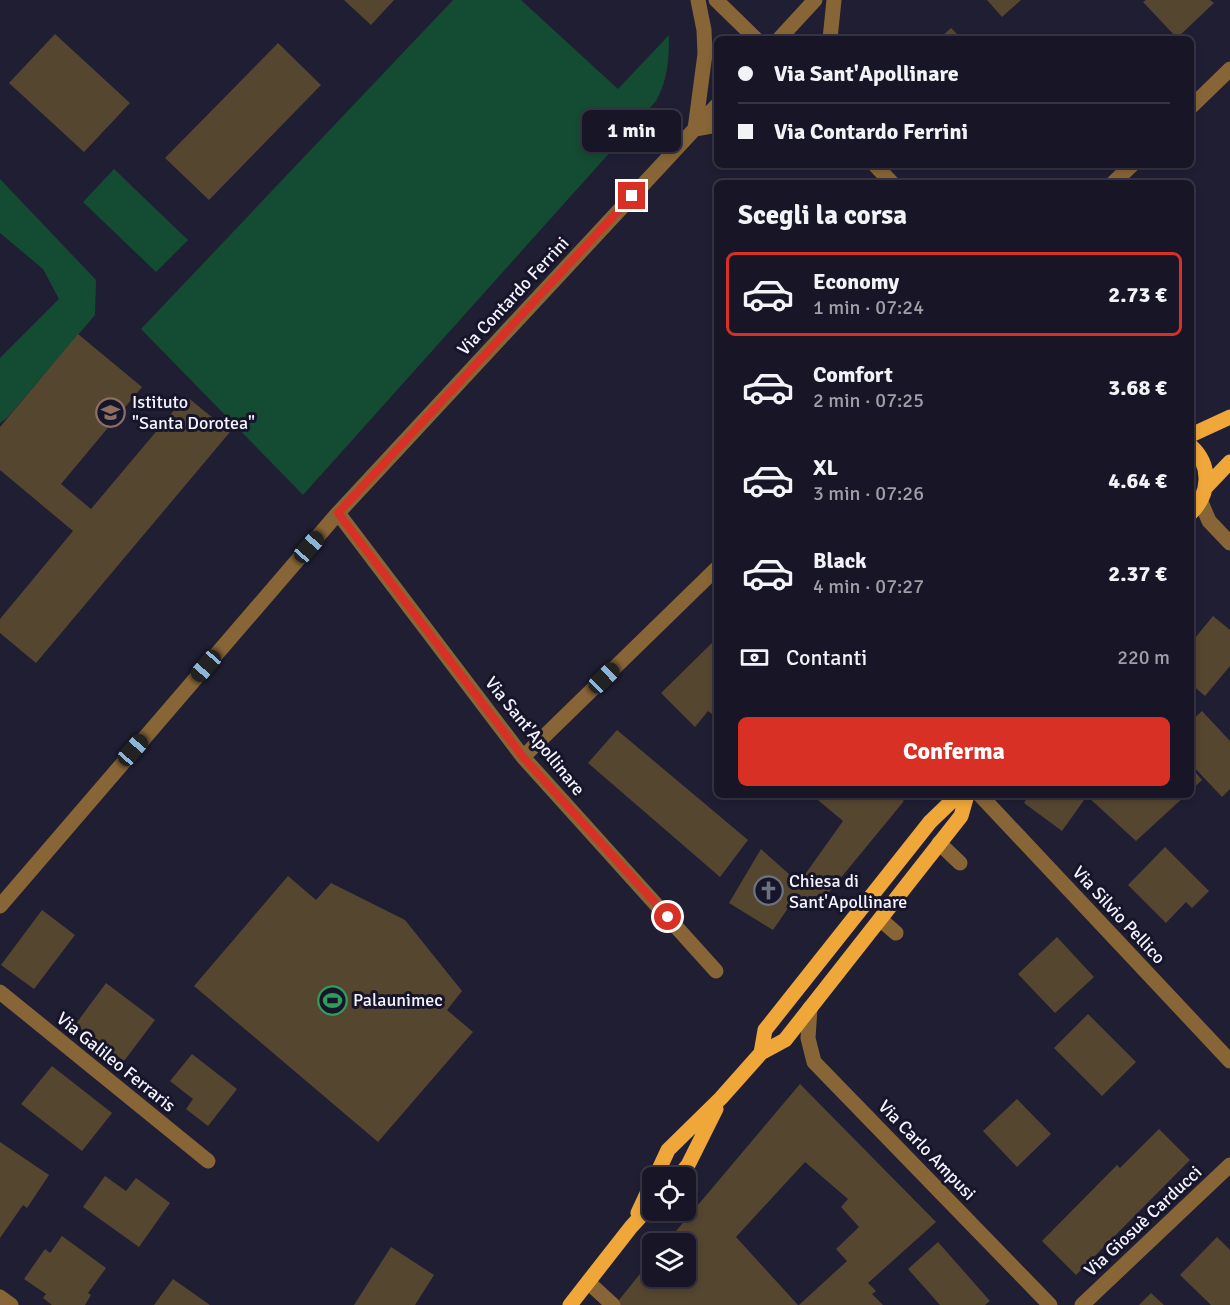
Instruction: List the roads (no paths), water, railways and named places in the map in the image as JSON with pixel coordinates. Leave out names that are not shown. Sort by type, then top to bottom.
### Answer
[{"type":"main road","points":[[1194,434],[1230,417]]},
{"type":"main road","points":[[1194,450],[1202,459],[1206,473],[1199,501]]},
{"type":"main road","points":[[1199,501],[1230,462]]},
{"type":"main road","points":[[761,1053],[765,1030],[930,822],[955,798]]},
{"type":"main road","points":[[660,1167],[668,1150],[721,1098],[761,1053],[785,1040],[961,816],[966,798]]},
{"type":"main road","points":[[686,1167],[721,1098]]},
{"type":"main road","points":[[631,1227],[642,1204]]},
{"type":"main road","points":[[570,1305],[642,1215]]},
{"type":"street","points":[[698,0],[704,30],[705,54],[694,129],[714,126]]},
{"type":"street","points":[[716,0],[753,36]]},
{"type":"street","points":[[782,36],[816,0]]},
{"type":"street","points":[[830,36],[834,0]]},
{"type":"street","points":[[1194,104],[1230,69]]},
{"type":"street","name":"Via Contardo Ferrini","points":[[0,906],[338,513],[714,108]]},
{"type":"street","points":[[878,168],[889,180]]},
{"type":"street","points":[[1116,180],[1129,168]]},
{"type":"street","points":[[1199,501],[1209,521],[1230,543]]},
{"type":"street","name":"Via Sant'Apollinare","points":[[338,513],[523,757],[716,971]]},
{"type":"street","points":[[523,757],[714,571]]},
{"type":"street","name":"Via Silvio Pellico","points":[[983,798],[1230,1061]]},
{"type":"street","points":[[939,843],[960,863]]},
{"type":"street","points":[[880,919],[896,933]]},
{"type":"street","name":"Via Galileo Ferraris","points":[[0,992],[208,1161]]},
{"type":"street","name":"Via Carlo Ampusi","points":[[810,1008],[808,1038],[814,1062],[1050,1305]]},
{"type":"street","name":"Via Giosuè Carducci","points":[[1082,1305],[1230,1165]]},
{"type":"street","points":[[588,1282],[613,1305]]},
{"type":"street","points":[[0,1298],[11,1305]]},
{"type":"place","name":"Istituto \"Santa Dorotea\"","points":[[111,412]]},
{"type":"place","name":"Chiesa di Sant'Apollinare","points":[[768,891]]},
{"type":"place","name":"Palaunimec","points":[[332,1000]]}]
